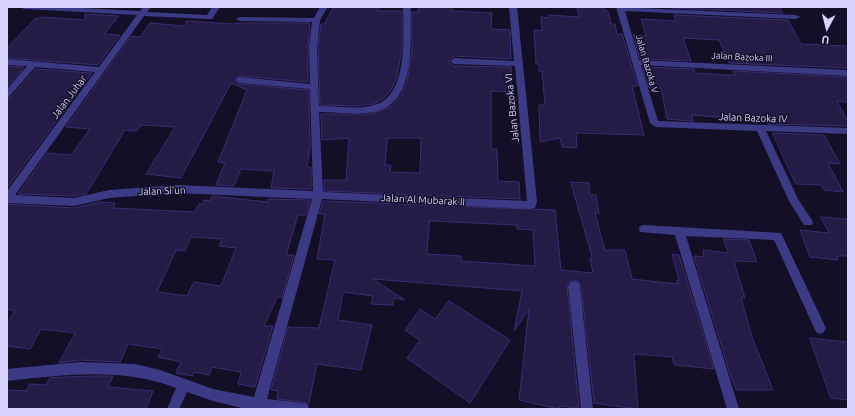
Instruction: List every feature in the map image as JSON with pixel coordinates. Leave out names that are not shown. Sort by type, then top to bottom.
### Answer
[{"type":"street","points":[[24,7],[209,18],[216,7]]},
{"type":"street","name":"Jalan Juhar","points":[[7,199],[147,7]]},
{"type":"street","points":[[259,404],[318,195],[313,47],[316,20],[324,7]]},
{"type":"street","points":[[316,109],[377,108],[391,100],[401,86],[405,70],[407,7]]},
{"type":"street","name":"Jalan Bazoka VI","points":[[513,7],[532,201],[528,205]]},
{"type":"street","points":[[620,8],[796,17]]},
{"type":"street","name":"Jalan Bazoka V","points":[[620,8],[653,122],[658,125]]},
{"type":"street","points":[[240,19],[316,20]]},
{"type":"street","points":[[454,61],[519,64]]},
{"type":"street","points":[[7,62],[102,70]]},
{"type":"street","name":"Jalan Bazoka III","points":[[635,62],[848,73]]},
{"type":"street","points":[[7,94],[33,64]]},
{"type":"street","points":[[239,80],[315,87]]},
{"type":"street","name":"Jalan Bazoka IV","points":[[658,125],[848,131]]},
{"type":"street","points":[[761,129],[794,201],[808,222]]},
{"type":"street","name":"Jalan Si'un","points":[[7,199],[74,202],[109,194],[177,190],[318,195]]},
{"type":"street","name":"Jalan Al Mubarak II","points":[[318,195],[528,205]]},
{"type":"street","points":[[644,229],[777,236],[820,328]]},
{"type":"street","points":[[679,231],[733,409]]},
{"type":"street","points":[[574,286],[587,409]]},
{"type":"street","points":[[7,375],[100,368],[152,374],[215,396],[259,404],[303,409]]},
{"type":"street","points":[[174,409],[182,385]]},
{"type":"building","points":[[334,7],[380,7],[377,11],[402,11],[402,48],[397,77],[392,89],[384,98],[374,104],[354,106],[320,105],[318,47],[321,24],[324,24]]},
{"type":"building","points":[[419,7],[452,7],[452,11],[492,13],[491,29],[510,30],[511,59],[454,56],[448,61],[454,66],[511,67],[512,92],[491,91],[491,149],[497,149],[498,181],[519,182],[520,199],[324,191],[324,180],[346,180],[349,138],[322,140],[321,114],[371,114],[392,106],[401,95],[407,82],[412,51],[412,12],[418,12]],"holes":[[[388,138],[421,138],[420,173],[390,172],[391,165],[385,165]]]},
{"type":"building","points":[[577,7],[603,7],[604,11],[608,11],[611,24],[615,24],[617,34],[622,34],[638,86],[632,86],[644,135],[576,133],[577,148],[562,147],[560,138],[540,142],[539,105],[545,105],[542,71],[539,71],[539,64],[536,64],[534,30],[542,31],[541,17],[549,18],[549,15],[579,17]]},
{"type":"building","points":[[780,7],[783,13],[672,8]]},
{"type":"building","points":[[85,14],[119,16],[104,34],[120,35],[98,65],[7,58],[7,48],[35,19],[43,17],[85,20]]},
{"type":"building","points":[[674,15],[788,20],[801,44],[848,46],[848,68],[729,63],[719,40],[683,38],[691,61],[640,59],[633,35],[646,36],[641,19],[676,21]]},
{"type":"building","points":[[187,21],[233,24],[310,23],[308,82],[239,76],[234,80],[239,84],[309,90],[310,148],[307,167],[311,167],[311,189],[271,188],[274,171],[241,169],[234,186],[216,185],[225,163],[218,162],[247,90],[231,83],[181,178],[146,174],[175,127],[141,125],[137,131],[125,130],[86,194],[74,196],[18,194],[47,153],[71,155],[90,129],[66,127],[131,36],[140,37],[150,23],[184,26]]},
{"type":"building","points":[[7,66],[24,67],[7,87]]},
{"type":"building","points":[[643,67],[694,69],[695,73],[728,75],[735,75],[733,71],[848,77],[848,102],[837,101],[848,122],[848,126],[768,124],[767,121],[692,115],[693,121],[667,119],[661,88],[649,87]]},
{"type":"building","points":[[36,69],[92,73],[7,188],[7,98],[11,97]]},
{"type":"building","points":[[773,133],[824,135],[840,164],[828,163],[843,192],[824,190],[821,185],[796,184]]},
{"type":"building","points":[[571,182],[589,183],[590,195],[596,195],[599,213],[595,213],[605,250],[625,250],[632,279],[678,284],[677,280],[679,280],[672,254],[679,255],[714,369],[674,365],[672,357],[634,354],[638,409],[594,403],[581,286],[578,281],[574,280],[569,281],[567,286],[579,408],[560,406],[559,409],[519,400],[529,309],[514,331],[522,291],[373,279],[405,300],[394,298],[393,305],[371,304],[373,296],[343,292],[338,320],[372,325],[361,370],[317,364],[309,403],[277,399],[278,391],[271,390],[288,327],[319,328],[335,260],[317,259],[325,214],[319,214],[323,201],[555,210],[561,270],[593,273],[590,258],[592,258]],"holes":[[[430,221],[517,225],[517,229],[533,230],[535,266],[461,261],[461,256],[427,254]]]},
{"type":"building","points":[[212,196],[268,202],[268,199],[310,200],[306,215],[298,215],[286,255],[294,255],[282,298],[277,297],[264,326],[273,326],[255,387],[238,384],[241,372],[212,367],[209,375],[194,372],[192,376],[176,373],[181,362],[158,357],[162,349],[128,344],[120,362],[80,360],[59,363],[75,333],[41,329],[30,349],[7,346],[7,324],[15,310],[7,310],[7,204],[74,208],[100,202],[115,203],[113,208],[195,212],[199,204],[203,204],[204,200],[210,201]],"holes":[[[191,237],[222,239],[219,246],[236,248],[221,286],[194,282],[187,296],[157,292],[176,250],[185,251]]]},
{"type":"building","points":[[821,217],[848,219],[848,256],[837,256],[838,260],[810,257],[800,230],[829,233]]},
{"type":"building","points":[[724,239],[749,240],[757,262],[734,261],[745,298],[741,298],[752,337],[773,390],[736,390],[729,371],[694,256],[704,257],[703,250],[728,253]]},
{"type":"building","points":[[449,301],[510,340],[470,403],[407,358],[420,340],[405,330],[420,309],[435,319]]},
{"type":"building","points":[[810,338],[848,342],[848,400],[831,398]]},
{"type":"building","points":[[113,376],[108,387],[153,391],[146,409],[7,409],[7,390],[26,391],[30,384],[46,385],[50,378]]}]
